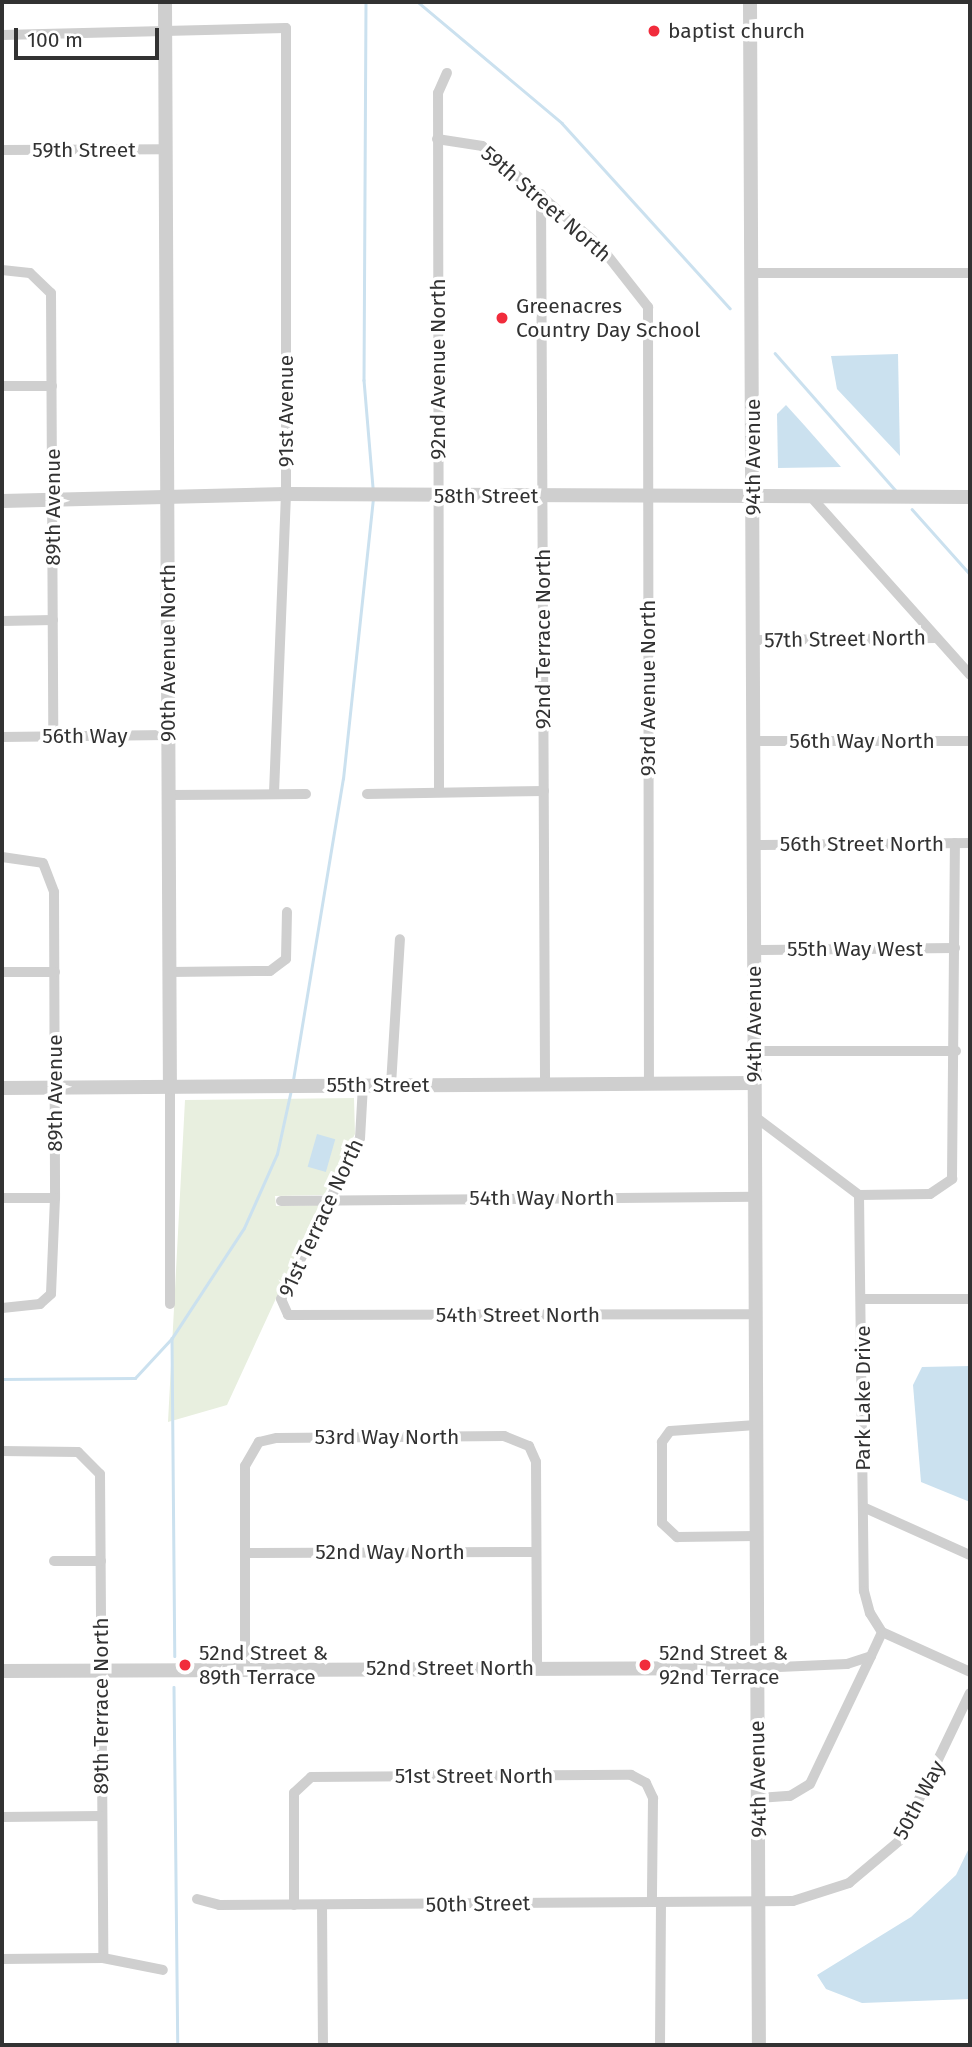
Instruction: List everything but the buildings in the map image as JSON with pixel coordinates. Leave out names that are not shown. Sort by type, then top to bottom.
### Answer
[{"type":"street","name":"90th Avenue North","points":[[165,2],[170,1304]]},
{"type":"street","name":"94th Avenue","points":[[750,2],[759,2045]]},
{"type":"street","name":"91st Avenue","points":[[166,34],[185,28],[286,28],[286,494],[274,794]]},
{"type":"street","points":[[2,35],[166,34]]},
{"type":"street","name":"92nd Avenue North","points":[[439,792],[438,93],[447,74]]},
{"type":"street","name":"59th Street North","points":[[438,139],[482,146],[600,246],[642,293]]},
{"type":"street","name":"59th Street","points":[[2,150],[166,149]]},
{"type":"street","name":"92nd Terrace North","points":[[541,194],[545,1084]]},
{"type":"street","name":"89th Avenue","points":[[2,270],[43,280],[51,293],[53,736]]},
{"type":"street","points":[[752,273],[970,273]]},
{"type":"street","name":"93rd Avenue North","points":[[642,293],[648,307],[649,1084]]},
{"type":"street","points":[[2,386],[52,386]]},
{"type":"street","name":"58th Street","points":[[2,501],[286,494],[439,497],[970,497]]},
{"type":"street","points":[[812,498],[970,675]]},
{"type":"street","points":[[2,621],[52,620]]},
{"type":"street","name":"57th Street North","points":[[754,640],[936,638]]},
{"type":"street","name":"56th Way","points":[[2,737],[169,735]]},
{"type":"street","name":"56th Way North","points":[[754,741],[970,741]]},
{"type":"street","points":[[367,794],[544,791]]},
{"type":"street","points":[[169,795],[306,794]]},
{"type":"street","name":"56th Street North","points":[[754,845],[970,843]]},
{"type":"street","points":[[754,1116],[859,1195],[930,1194],[952,1179],[956,1051],[955,844]]},
{"type":"street","name":"89th Avenue","points":[[2,857],[43,863],[54,892],[55,972],[55,1198],[51,1294],[40,1304],[2,1308]]},
{"type":"street","points":[[169,972],[270,971],[286,959],[291,939],[287,912]]},
{"type":"street","points":[[391,1085],[400,939]]},
{"type":"street","name":"55th Way West","points":[[754,950],[955,948]]},
{"type":"street","points":[[2,972],[55,972]]},
{"type":"street","points":[[754,1051],[956,1051]]},
{"type":"street","name":"55th Street","points":[[2,1088],[754,1083]]},
{"type":"street","name":"91st Terrace North","points":[[282,1309],[329,1200],[360,1138],[363,1085]]},
{"type":"street","name":"Park Lake Drive","points":[[859,1195],[863,1299],[864,1591],[882,1632]]},
{"type":"street","name":"54th Way North","points":[[281,1201],[755,1197]]},
{"type":"street","points":[[2,1198],[55,1198]]},
{"type":"street","points":[[863,1299],[970,1299]]},
{"type":"street","name":"54th Street North","points":[[282,1309],[288,1315],[756,1314]]},
{"type":"street","points":[[756,1425],[670,1431],[662,1442],[662,1523],[668,1533],[756,1536]]},
{"type":"street","name":"53rd Way North","points":[[244,1553],[248,1453],[276,1438],[504,1436],[529,1446],[536,1462],[536,1552]]},
{"type":"street","name":"89th Terrace North","points":[[2,1451],[78,1452],[90,1458],[100,1474],[103,1958]]},
{"type":"street","points":[[863,1507],[970,1555]]},
{"type":"street","points":[[536,1552],[537,1667]]},
{"type":"street","name":"52nd Way North","points":[[244,1553],[536,1552]]},
{"type":"street","points":[[244,1553],[246,1670]]},
{"type":"street","points":[[54,1561],[101,1561]]},
{"type":"street","points":[[759,1798],[790,1796],[810,1784],[882,1632],[970,1672]]},
{"type":"street","name":"52nd Street North","points":[[2,1671],[757,1668],[836,1665],[871,1656]]},
{"type":"street","name":"50th Way","points":[[760,1902],[793,1901],[849,1883],[892,1848],[921,1805],[970,1693]]},
{"type":"street","name":"51st Street North","points":[[294,1905],[294,1793],[301,1782],[311,1777],[631,1775],[646,1783],[653,1798],[657,1902]]},
{"type":"street","points":[[2,1818],[101,1816]]},
{"type":"street","name":"50th Street","points":[[197,1899],[294,1905],[760,1902]]},
{"type":"street","points":[[657,1902],[660,2045]]},
{"type":"street","points":[[322,1905],[323,2045]]},
{"type":"street","points":[[2,1959],[103,1958],[163,1970]]},
{"type":"green space","points":[[354,1098],[355,1134],[324,1195],[275,1196],[276,1206],[319,1205],[227,1405],[168,1422],[185,1100]]},
{"type":"water","points":[[898,354],[900,456],[837,389],[831,356]]},
{"type":"water","points":[[786,405],[841,467],[778,468],[777,414]]},
{"type":"water","points":[[317,1134],[335,1139],[326,1172],[308,1167]]},
{"type":"water","points":[[970,1366],[970,1502],[921,1482],[913,1385],[922,1367]]},
{"type":"water","points":[[970,1846],[970,1999],[862,2003],[826,1989],[817,1975],[911,1917],[956,1875]]},
{"type":"waterway","points":[[366,2],[364,380],[373,488]]},
{"type":"waterway","points":[[418,2],[562,123],[730,308]]},
{"type":"waterway","points":[[775,353],[897,492]]},
{"type":"waterway","points":[[293,1080],[343,779],[373,498]]},
{"type":"waterway","points":[[912,509],[970,574]]},
{"type":"waterway","points":[[2,1379],[135,1378],[172,1338],[244,1228],[277,1154],[291,1090]]},
{"type":"waterway","points":[[172,1338],[175,1656]]},
{"type":"waterway","points":[[174,1687],[178,2045]]},
{"type":"place","name":"baptist church","points":[[654,31]]},
{"type":"place","name":"Greenacres Country Day School","points":[[502,318]]},
{"type":"place","name":"52nd Street & 89th Terrace","points":[[185,1665]]},
{"type":"place","name":"52nd Street & 92nd Terrace","points":[[645,1665]]}]
